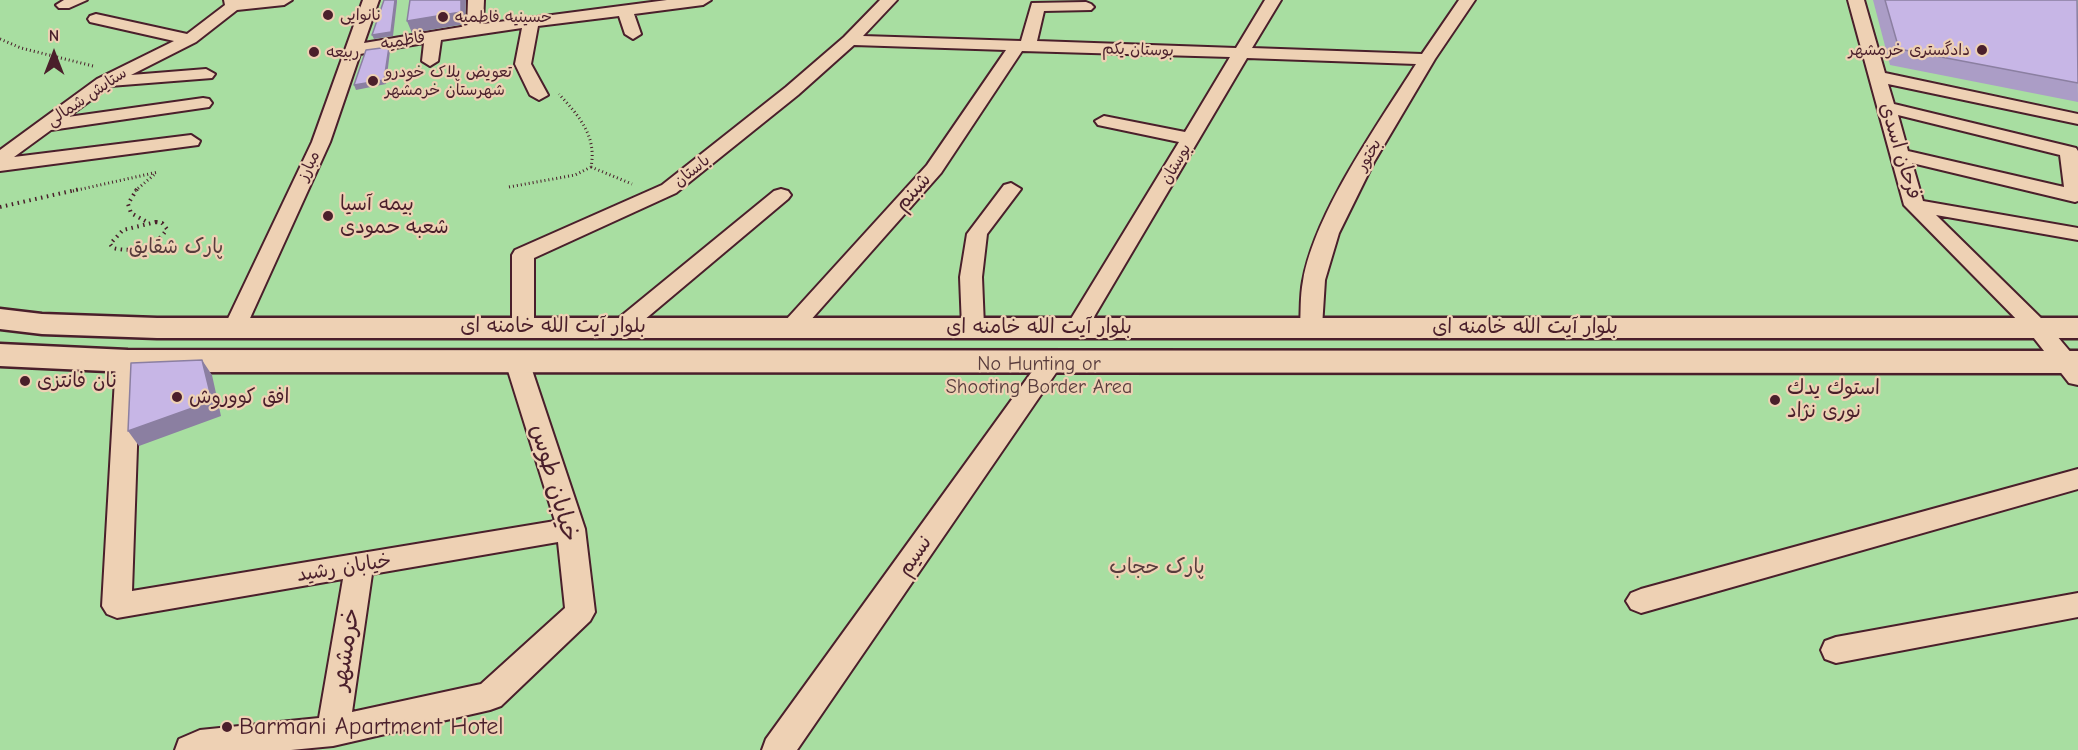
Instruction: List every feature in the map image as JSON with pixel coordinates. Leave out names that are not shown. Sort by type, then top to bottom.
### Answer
[{"type":"main road","name":"بلوار آیت الله خامنه ای","points":[[0,319],[54,324],[235,327],[2078,328]]},
{"type":"main road","name":"بلوار آیت الله خامنه ای","points":[[0,355],[128,361],[1052,361],[2073,367]]},
{"type":"street","points":[[232,3],[284,0]]},
{"type":"street","name":"مبارز","points":[[235,327],[321,142],[371,0]]},
{"type":"street","points":[[475,29],[476,0]]},
{"type":"street","name":"فاطمیه","points":[[353,50],[475,29],[625,10],[648,3],[703,0]]},
{"type":"street","name":"باستان","points":[[524,326],[523,255],[669,189],[792,92],[850,40],[889,0]]},
{"type":"street","name":"بوستان","points":[[1077,327],[1273,0]]},
{"type":"street","name":"بختور","points":[[1311,327],[1314,280],[1329,233],[1364,162],[1427,59],[1467,0]]},
{"type":"street","name":"فرحان اسدی","points":[[1856,0],[1914,205],[2038,328],[2073,367]]},
{"type":"street","name":"ستایش شمالی","points":[[0,159],[103,83],[190,39],[232,3]]},
{"type":"street","points":[[1022,46],[1037,6],[1086,7]]},
{"type":"street","points":[[625,10],[633,34]]},
{"type":"street","points":[[96,19],[190,39]]},
{"type":"street","points":[[531,22],[523,64],[540,95]]},
{"type":"street","points":[[430,61],[433,36]]},
{"type":"street","name":"بوستان یکم","points":[[850,40],[1427,59]]},
{"type":"street","name":"شبنم","points":[[793,326],[934,169],[1022,46]]},
{"type":"street","points":[[103,83],[206,74]]},
{"type":"street","points":[[1877,76],[2078,119]]},
{"type":"street","points":[[46,126],[203,103]]},
{"type":"street","points":[[1886,107],[2069,152],[2075,196],[1900,155]]},
{"type":"street","points":[[1104,121],[1190,139]]},
{"type":"street","points":[[0,165],[191,141]]},
{"type":"street","points":[[973,327],[971,277],[977,234],[1011,189]]},
{"type":"street","points":[[623,326],[781,195]]},
{"type":"street","points":[[1914,205],[2078,234]]},
{"type":"street","name":"خیابان رشید","points":[[128,361],[117,606],[571,529]]},
{"type":"street","name":"خیابان طوس","points":[[192,750],[200,745],[333,731],[490,696],[580,612],[571,529],[517,361]]},
{"type":"street","name":"نسیم","points":[[778,750],[1052,361]]},
{"type":"street","points":[[1641,601],[2078,479]]},
{"type":"street","name":"خرمشهر","points":[[333,731],[359,566]]},
{"type":"street","points":[[1836,650],[2078,605]]},
{"type":"path","points":[[0,39],[56,58],[120,73]]},
{"type":"path","points":[[509,187],[575,175],[591,166],[594,151],[583,121],[561,94]]},
{"type":"path","points":[[591,166],[656,195]]},
{"type":"path","points":[[0,207],[158,172],[132,193],[128,204],[131,213],[147,222],[162,223],[167,230],[165,234],[144,247],[125,250],[112,248],[110,244],[115,235],[129,227],[147,222]]},
{"type":"green space","name":"No Hunting or Shooting Border Area","points":[[0,0],[2078,0],[2078,750],[0,750]]},
{"type":"building","points":[[384,0],[395,0],[391,32],[372,35]]},
{"type":"building","points":[[410,0],[461,0],[461,12],[407,21]]},
{"type":"building","name":"دادگستری خرمشهر","points":[[1885,0],[2077,0],[2078,83],[1899,49]]},
{"type":"building","points":[[389,47],[384,80],[354,85],[366,50]]},
{"type":"building","name":"افق کووروش","points":[[202,360],[212,401],[128,431],[131,363]]},
{"type":"place","name":"نانوایی","points":[[328,15]]},
{"type":"place","name":"حسینیه فاطمیه","points":[[443,17]]},
{"type":"place","name":"دادگستری خرمشهر","points":[[1982,50]]},
{"type":"place","name":"ربیعه","points":[[314,52]]},
{"type":"place","name":"تعویض پلاک خودرو شهرستان خرمشهر","points":[[373,81]]},
{"type":"place","name":"بیمه آسیا شعبه حمودی","points":[[328,216]]},
{"type":"place","name":"نان فانتزی","points":[[25,381]]},
{"type":"place","name":"افق کووروش","points":[[177,397]]},
{"type":"place","name":"استوك يدك نوری نژاد","points":[[1775,400]]},
{"type":"place","name":"Barmani Apartment Hotel","points":[[227,727]]},
{"type":"park label","name":"پارک شقایق","points":[[176,247]]},
{"type":"park label","name":"پارک حجاب","points":[[1157,567]]}]
